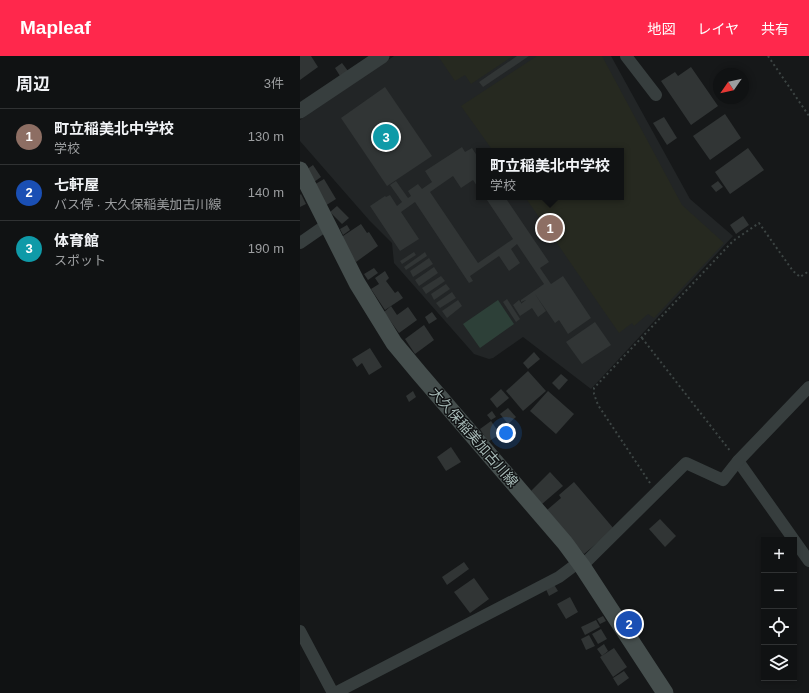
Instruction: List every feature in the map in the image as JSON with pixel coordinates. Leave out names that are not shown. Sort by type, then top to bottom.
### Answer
[{"type":"main road","name":"大久保稲美加古川線","points":[[300,170],[357,283],[394,343],[565,543],[581,564],[665,693]]},
{"type":"street","points":[[300,111],[382,56]]},
{"type":"street","points":[[626,56],[656,95]]},
{"type":"street","points":[[300,243],[326,224]]},
{"type":"street","points":[[300,632],[334,693],[559,577],[581,564],[686,463],[723,480],[738,461],[809,387]]},
{"type":"street","points":[[738,461],[809,561]]},
{"type":"path","points":[[768,56],[809,116]]},
{"type":"path","points":[[656,493],[598,405],[594,394],[594,388],[733,241],[759,223],[793,271],[800,277],[809,271]]},
{"type":"path","points":[[642,338],[738,461]]},
{"type":"shaded area","points":[[394,56],[611,56],[690,199],[733,236],[591,389],[523,337],[493,358],[489,359],[474,354],[394,263],[392,243],[369,220],[300,141],[300,120]]},
{"type":"shaded area","points":[[438,56],[513,56],[471,84],[465,75],[455,81]]},
{"type":"shaded area","points":[[537,56],[602,56],[682,205],[724,243],[654,318],[648,314],[634,326],[632,323],[619,333],[527,200],[624,200],[624,148],[491,148],[461,106]]},
{"type":"shaded area","points":[[498,300],[514,324],[480,348],[463,324]]},
{"type":"building","points":[[300,56],[311,56],[318,67],[300,80]]},
{"type":"building","points":[[517,56],[529,56],[483,87],[479,82]]},
{"type":"building","points":[[342,63],[348,71],[340,76],[335,68]]},
{"type":"building","points":[[691,67],[713,99],[713,104],[717,104],[718,106],[691,125],[661,81],[675,72],[678,76]]},
{"type":"building","points":[[385,87],[432,156],[387,186],[341,118]]},
{"type":"building","points":[[725,114],[741,138],[710,160],[693,136]]},
{"type":"building","points":[[664,117],[677,138],[667,145],[653,123]]},
{"type":"building","points":[[462,147],[465,152],[472,148],[476,154],[476,184],[473,180],[461,188],[453,176],[430,192],[478,263],[513,239],[487,200],[507,200],[549,262],[540,268],[551,284],[563,276],[591,318],[568,334],[559,320],[555,323],[535,294],[546,311],[538,317],[532,308],[520,316],[513,305],[519,300],[522,304],[526,300],[521,302],[521,300],[544,284],[517,244],[511,249],[520,263],[509,271],[499,256],[470,276],[473,281],[469,283],[415,202],[401,212],[419,239],[400,251],[370,206],[385,196],[390,195],[397,206],[402,202],[390,185],[396,181],[408,198],[411,196],[408,191],[418,184],[422,189],[432,182],[425,171]]},
{"type":"building","points":[[748,148],[764,170],[730,194],[715,172]]},
{"type":"building","points":[[313,165],[321,177],[314,182],[306,170]]},
{"type":"building","points":[[324,179],[336,199],[325,206],[312,186]]},
{"type":"building","points":[[718,181],[723,187],[716,192],[711,186]]},
{"type":"building","points":[[301,194],[306,204],[300,207],[300,195]]},
{"type":"building","points":[[337,206],[349,218],[342,224],[330,212]]},
{"type":"building","points":[[743,216],[749,225],[736,234],[730,225]]},
{"type":"building","points":[[361,224],[367,233],[369,232],[378,246],[356,262],[340,238]]},
{"type":"building","points":[[347,225],[350,230],[343,235],[340,229]]},
{"type":"building","points":[[414,252],[416,255],[402,264],[400,261]]},
{"type":"building","points":[[425,252],[427,256],[406,270],[404,267]]},
{"type":"building","points":[[429,258],[433,264],[413,277],[410,271]]},
{"type":"building","points":[[434,267],[438,273],[419,286],[415,280]]},
{"type":"building","points":[[374,268],[378,273],[368,280],[364,274]]},
{"type":"building","points":[[385,271],[389,278],[386,281],[395,293],[398,291],[403,298],[385,310],[371,289],[379,284],[375,278]]},
{"type":"building","points":[[441,276],[445,281],[426,294],[422,288]]},
{"type":"building","points":[[446,284],[450,289],[434,300],[431,294]]},
{"type":"building","points":[[452,292],[456,298],[440,308],[436,303]]},
{"type":"building","points":[[507,299],[520,319],[516,322],[503,302]]},
{"type":"building","points":[[458,300],[462,306],[447,318],[442,311]]},
{"type":"building","points":[[391,306],[397,315],[408,307],[417,320],[399,333],[384,312]]},
{"type":"building","points":[[432,312],[437,319],[429,324],[425,317]]},
{"type":"building","points":[[595,322],[611,345],[582,364],[566,342]]},
{"type":"building","points":[[424,325],[434,340],[415,354],[405,339]]},
{"type":"building","points":[[370,348],[382,367],[369,375],[362,363],[357,367],[352,359]]},
{"type":"building","points":[[534,352],[540,359],[528,369],[523,363]]},
{"type":"building","points":[[528,371],[546,391],[523,411],[506,391]]},
{"type":"building","points":[[561,374],[568,380],[559,390],[552,383]]},
{"type":"building","points":[[501,389],[509,398],[497,408],[490,399]]},
{"type":"building","points":[[413,391],[416,397],[409,402],[406,396]]},
{"type":"building","points":[[548,391],[574,414],[556,434],[530,411]]},
{"type":"building","points":[[508,408],[516,417],[508,424],[500,414]]},
{"type":"building","points":[[492,411],[496,417],[491,420],[487,415]]},
{"type":"building","points":[[491,421],[500,434],[488,442],[480,429]]},
{"type":"building","points":[[451,447],[461,462],[446,471],[437,457]]},
{"type":"building","points":[[550,472],[563,486],[542,504],[531,491]]},
{"type":"building","points":[[574,482],[614,529],[584,554],[547,510],[561,498],[559,495]]},
{"type":"building","points":[[660,519],[676,536],[665,547],[649,529]]},
{"type":"building","points":[[464,562],[469,569],[447,585],[442,577]]},
{"type":"building","points":[[474,578],[489,599],[470,613],[454,592]]},
{"type":"building","points":[[553,583],[558,591],[549,596],[545,587]]},
{"type":"building","points":[[570,597],[578,612],[566,619],[557,604]]},
{"type":"building","points":[[603,616],[606,621],[600,624],[597,619]]},
{"type":"building","points":[[596,620],[600,627],[585,635],[581,627]]},
{"type":"building","points":[[601,629],[607,639],[598,644],[592,634]]},
{"type":"building","points":[[589,635],[595,646],[586,650],[581,639]]},
{"type":"building","points":[[604,644],[608,651],[602,656],[597,649]]},
{"type":"building","points":[[614,648],[627,667],[613,677],[600,657]]},
{"type":"building","points":[[624,671],[629,678],[618,686],[613,678]]},
{"type":"place","name":"体育館","points":[[386,137]]},
{"type":"place","name":"町立稲美北中学校","points":[[550,228]]},
{"type":"place","name":"七軒屋","points":[[629,624]]}]
